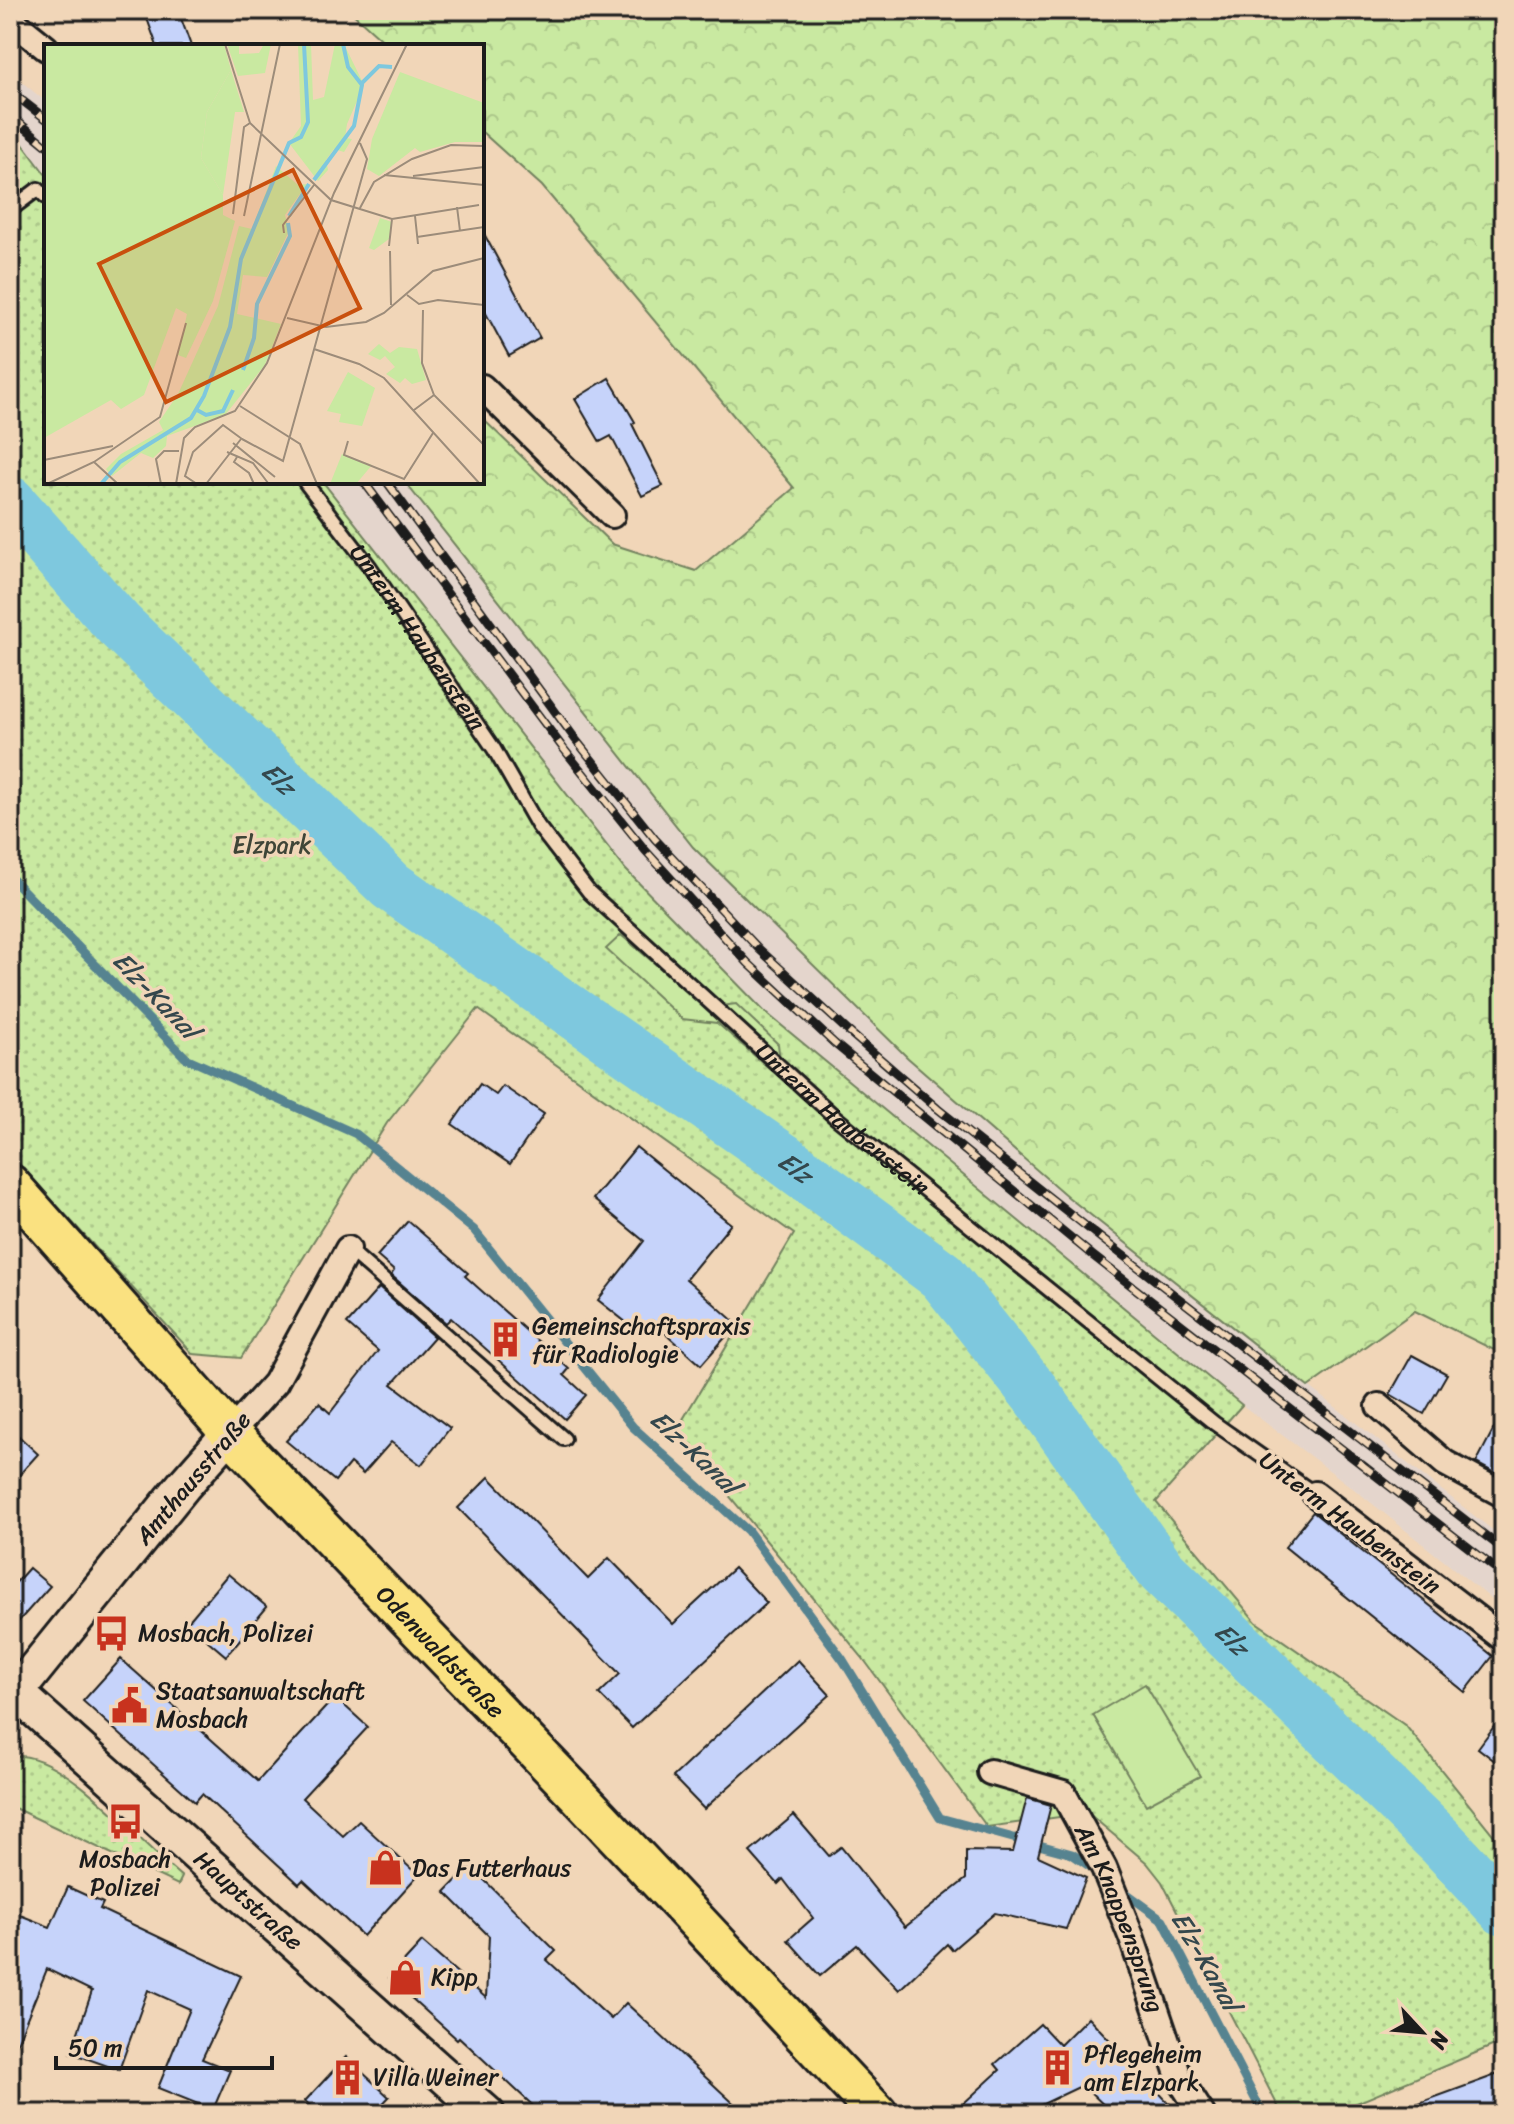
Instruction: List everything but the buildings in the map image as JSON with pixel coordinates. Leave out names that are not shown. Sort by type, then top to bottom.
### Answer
[{"type":"main road","name":"Odenwaldstraße","points":[[10,1184],[230,1433],[878,2114]]},
{"type":"street","points":[[10,19],[44,46]]},
{"type":"street","points":[[484,389],[612,515]]},
{"type":"street","name":"Amthausstraße","points":[[12,1693],[183,1486],[275,1383],[348,1249]]},
{"type":"street","points":[[1379,1406],[1445,1463],[1504,1495]]},
{"type":"street","name":"Unterm Haubenstein","points":[[1315,1494],[1504,1639]]},
{"type":"street","name":"Hauptstraße","points":[[12,1693],[487,2114]]},
{"type":"street","name":"Am Knappensprung","points":[[990,1772],[1063,1793],[1104,1868],[1180,2080],[1202,2114]]},
{"type":"lane","points":[[10,210],[38,189],[44,195]]},
{"type":"lane","name":"Unterm Haubenstein","points":[[307,484],[370,567],[494,749],[538,826],[589,892],[835,1117],[1214,1423],[1315,1494]]},
{"type":"lane","points":[[348,1249],[564,1439]]},
{"type":"shaded area","points":[[10,72],[44,100],[44,173],[10,133]]},
{"type":"shaded area","points":[[325,484],[407,484],[693,847],[908,1058],[1068,1197],[1504,1539],[1504,1609],[1354,1489],[1242,1405],[764,1011],[626,870]]},
{"type":"green space","points":[[349,10],[1504,10],[1504,1355],[1415,1311],[1308,1387],[1068,1197],[908,1058],[693,847],[407,484],[484,484],[484,420],[612,544],[696,571],[794,488],[542,186],[484,134],[484,44],[387,44]]},
{"type":"green space","name":"Elzpark","points":[[10,127],[44,172],[44,484],[325,484],[626,870],[764,1011],[1242,1405],[1156,1502],[1256,1622],[1406,1726],[1504,1848],[1504,2041],[1347,2107],[1348,2114],[1282,2114],[1162,1882],[1147,1863],[1088,1813],[987,1827],[862,1657],[676,1431],[794,1234],[478,1009],[387,1123],[241,1358],[193,1354],[10,1154],[10,744],[13,740],[10,734]]},
{"type":"green space","points":[[621,935],[707,1008],[736,1004],[778,1044],[781,1070],[826,1110],[823,1115],[717,1023],[682,1019],[606,949]]},
{"type":"green space","points":[[1145,1684],[1200,1776],[1146,1805],[1093,1715]]},
{"type":"green space","points":[[21,1756],[40,1761],[83,1787],[182,1877],[178,1885],[10,1806],[10,1759]]},
{"type":"waterway","name":"Elz","points":[[10,502],[119,625],[391,886],[781,1157],[942,1276],[1035,1393],[1161,1570],[1442,1843],[1504,1910]]},
{"type":"waterway","name":"Elz-Kanal","points":[[10,877],[186,1058],[356,1134],[474,1230],[633,1427],[748,1531],[843,1660],[940,1818],[1072,1854],[1098,1872]]},
{"type":"waterway","name":"Elz-Kanal","points":[[1119,1888],[1163,1920],[1263,2114]]},
{"type":"railway","points":[[10,91],[44,117]]},
{"type":"railway","points":[[10,115],[44,143]]},
{"type":"railway","points":[[365,484],[563,748],[645,850],[748,963],[835,1044],[1092,1255],[1504,1575]]},
{"type":"railway","points":[[388,484],[576,740],[655,839],[759,949],[938,1109],[1504,1550]]},
{"type":"place","name":"Gemeinschaftspraxis für Radiologie","points":[[506,1340]]},
{"type":"place","name":"Mosbach, Polizei","points":[[112,1633]]},
{"type":"place","name":"Staatsanwaltschaft Mosbach","points":[[130,1705]]},
{"type":"place","name":"Mosbach Polizei","points":[[125,1822]]},
{"type":"place","name":"Das Futterhaus","points":[[386,1868]]},
{"type":"place","name":"Kipp","points":[[405,1977]]},
{"type":"place","name":"Pflegeheim am Elzpark","points":[[1058,2068]]},
{"type":"place","name":"Villa Weiner","points":[[347,2077]]}]
